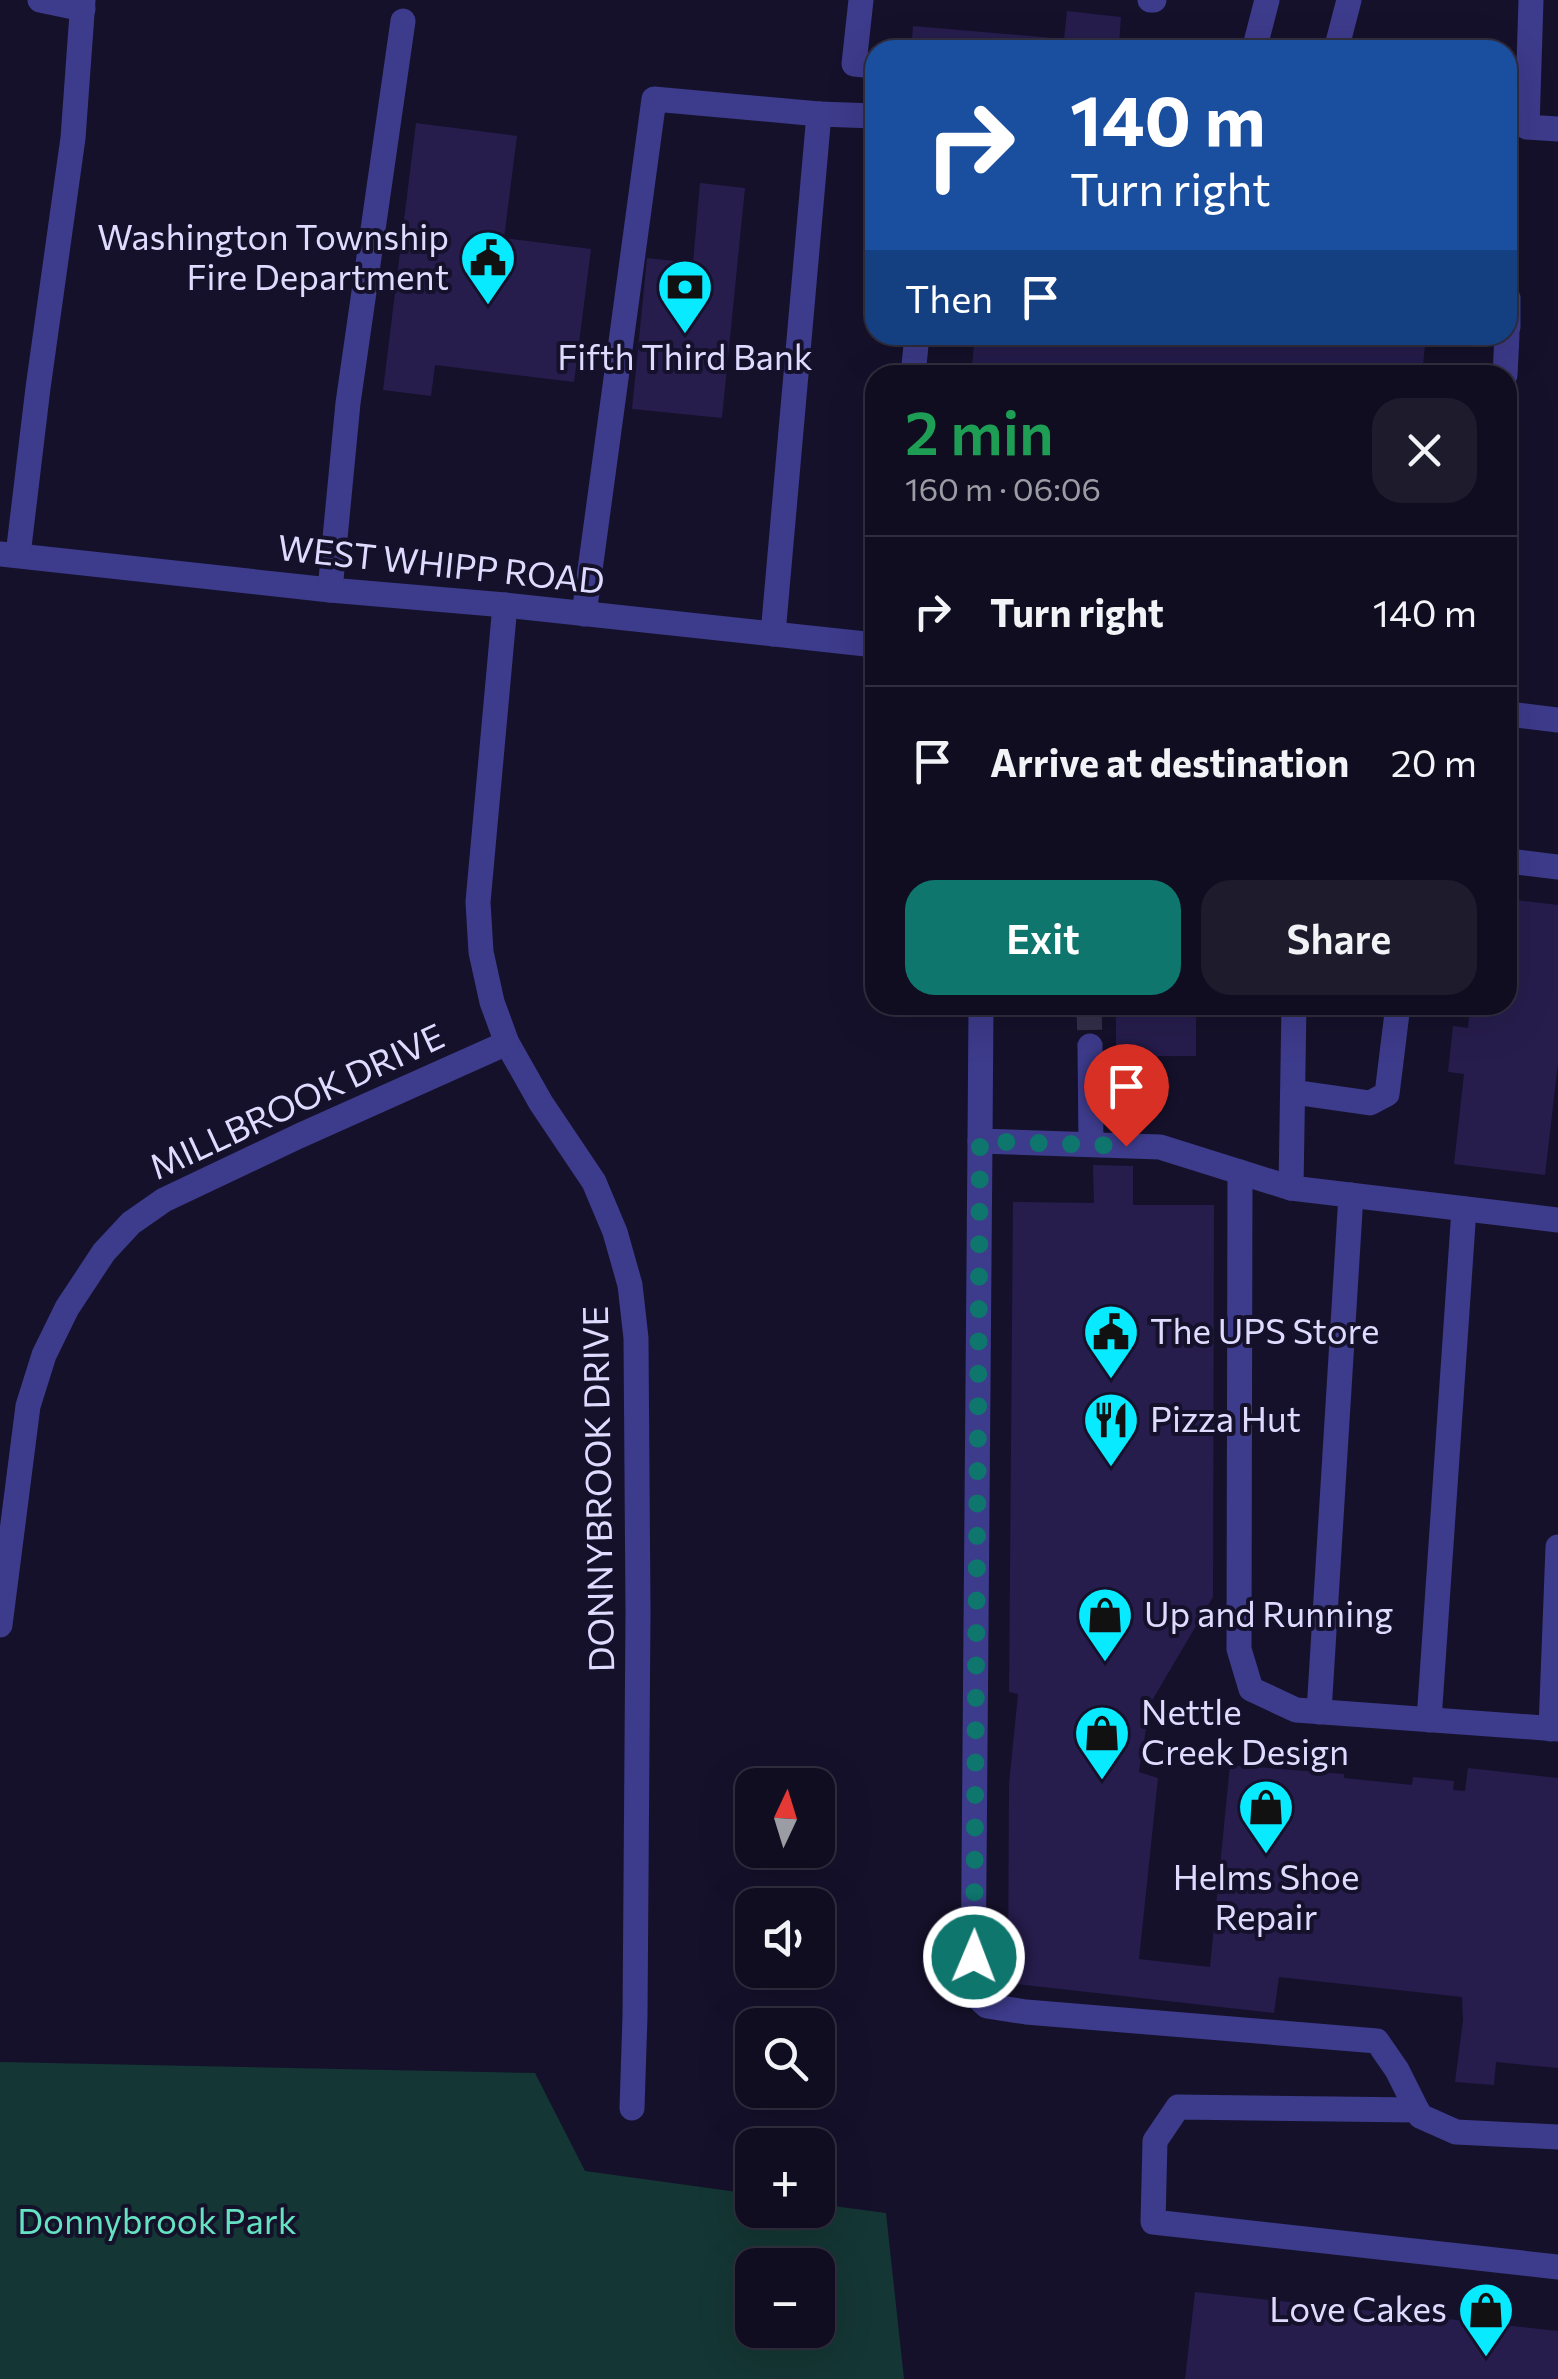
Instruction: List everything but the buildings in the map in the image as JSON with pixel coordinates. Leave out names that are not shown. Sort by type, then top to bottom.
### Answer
[{"type":"street","points":[[9,554],[38,388],[73,138],[83,4],[40,0]]},
{"type":"street","points":[[862,0],[854,64],[865,65]]},
{"type":"street","points":[[1257,40],[1267,0]]},
{"type":"street","points":[[1339,40],[1349,0]]},
{"type":"street","points":[[1532,0],[1527,127],[1558,129]]},
{"type":"street","points":[[330,590],[348,403],[404,20]]},
{"type":"street","points":[[584,614],[654,99],[865,116]]},
{"type":"street","points":[[774,634],[818,114]]},
{"type":"street","name":"WEST WHIPP ROAD","points":[[9,554],[865,644]]},
{"type":"street","name":"DONNYBROOK DRIVE","points":[[505,605],[478,902],[481,952],[492,1002],[507,1043],[541,1103],[594,1182],[615,1232],[630,1285],[634,1320],[638,1631],[632,2108]]},
{"type":"street","points":[[1517,715],[1558,720]]},
{"type":"street","points":[[1517,862],[1558,867]]},
{"type":"street","points":[[982,1015],[973,1992],[988,2006],[1026,2012],[1377,2041],[1420,2116],[1456,2132],[1558,2137]]},
{"type":"street","points":[[1292,1188],[1294,1015]]},
{"type":"street","points":[[1293,1092],[1370,1103],[1387,1094],[1397,1015]]},
{"type":"street","name":"MILLBROOK DRIVE","points":[[0,1625],[28,1406],[44,1355],[66,1308],[104,1252],[131,1224],[164,1200],[507,1043]]},
{"type":"street","points":[[1090,1046],[1092,1144]]},
{"type":"street","points":[[980,1141],[1160,1146],[1292,1188],[1558,1220]]},
{"type":"street","points":[[1240,1172],[1239,1649],[1251,1689],[1296,1710],[1554,1729],[1558,1546]]},
{"type":"street","points":[[1319,1712],[1351,1195]]},
{"type":"street","points":[[1429,1720],[1464,1209]]},
{"type":"street","points":[[1417,2110],[1178,2107],[1155,2141],[1153,2222],[1558,2267]]},
{"type":"green space","name":"Donnybrook Park","points":[[0,2062],[535,2073],[585,2171],[735,2192],[735,2228],[835,2228],[835,2206],[886,2213],[904,2379],[0,2379]]},
{"type":"tunnel","points":[[1089,1015],[1090,1046]]},
{"type":"place","name":"Washington Township Fire Department","points":[[488,307]]},
{"type":"place","name":"Fifth Third Bank","points":[[685,336]]},
{"type":"place","name":"The UPS Store","points":[[1111,1381]]},
{"type":"place","name":"Pizza Hut","points":[[1111,1469]]},
{"type":"place","name":"Up and Running","points":[[1105,1664]]},
{"type":"place","name":"Nettle Creek Design","points":[[1102,1782]]},
{"type":"place","name":"Helms Shoe Repair","points":[[1266,1856]]},
{"type":"place","name":"Love Cakes","points":[[1486,2359]]},
{"type":"route","points":[[974,1957],[980,1141],[1126,1146]]}]
